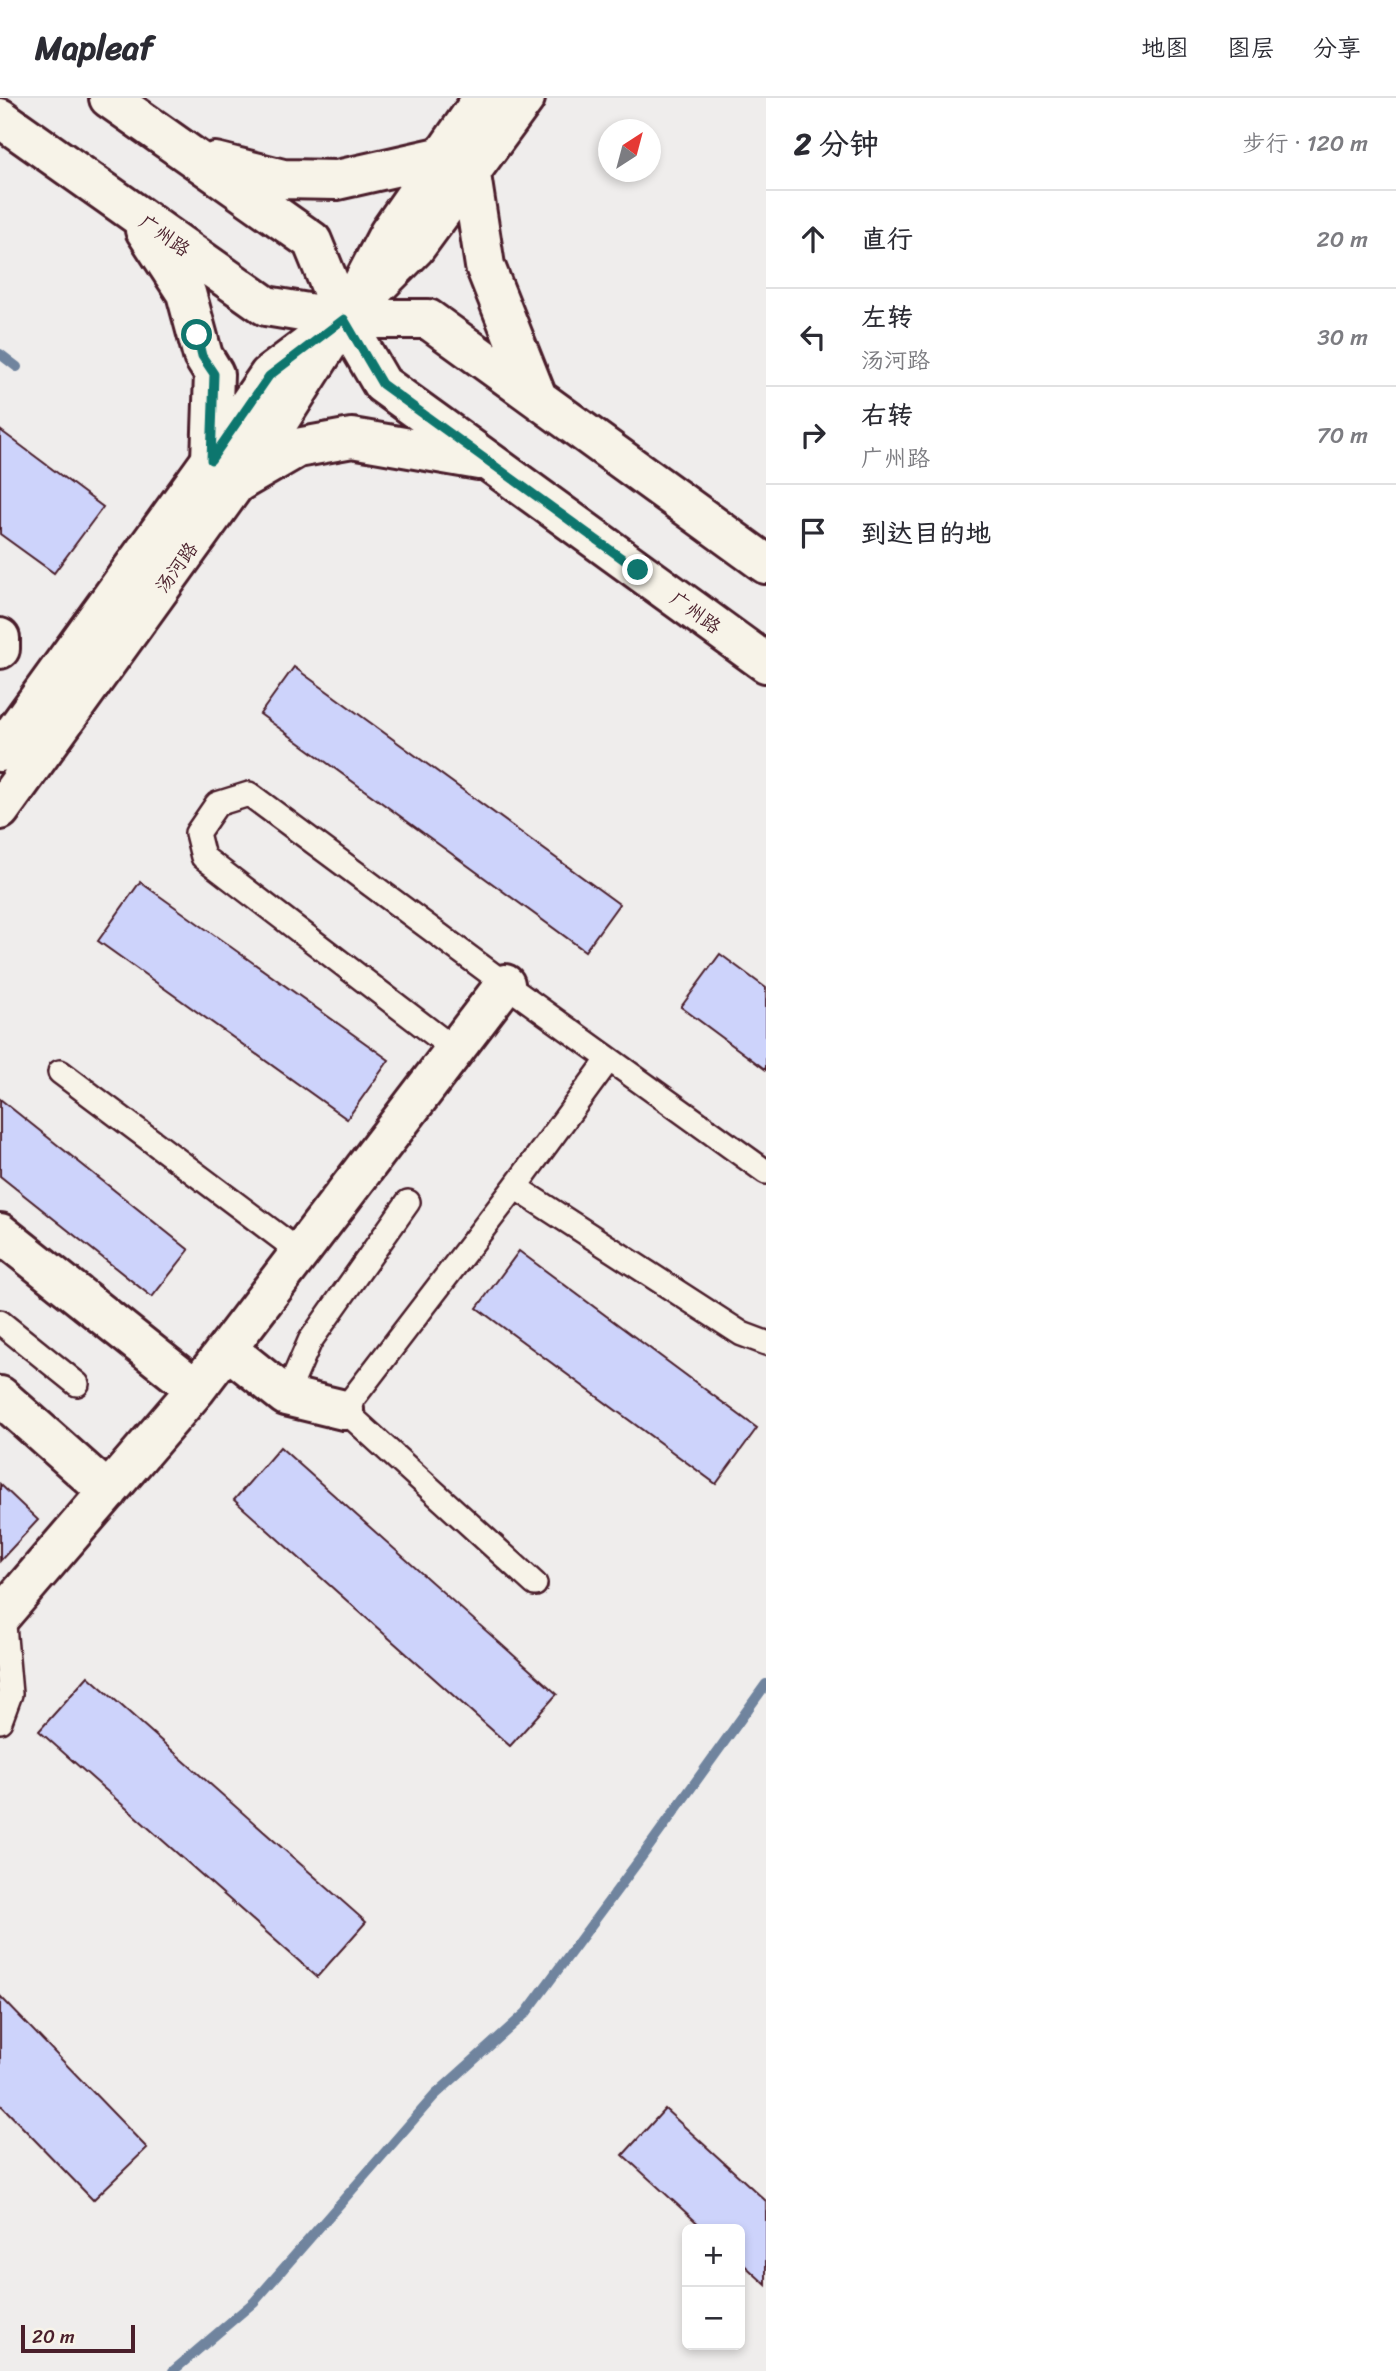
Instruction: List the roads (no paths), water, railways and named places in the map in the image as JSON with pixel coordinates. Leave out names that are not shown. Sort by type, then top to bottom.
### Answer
[{"type":"main road","name":"广州路","points":[[109,98],[312,241],[344,319],[382,384],[766,663]]},
{"type":"main road","name":"汤河路","points":[[0,810],[223,472],[269,376],[344,319],[415,248],[457,165],[483,98]]},
{"type":"main road","name":"汤河路","points":[[457,165],[525,98]]},
{"type":"main road","name":"广州路","points":[[0,118],[266,306],[344,319],[428,319],[766,564]]},
{"type":"main road","points":[[193,157],[283,179],[337,180],[457,165],[485,266],[537,397]]},
{"type":"main road","points":[[135,214],[186,293],[202,356],[214,374],[223,472],[297,448],[352,438],[489,462]]},
{"type":"main road","name":"汤河路","points":[[0,752],[223,472]]},
{"type":"main road","points":[[0,638],[0,649]]},
{"type":"main road","points":[[1,1615],[196,1389],[505,984]]},
{"type":"main road","points":[[0,1233],[196,1389]]},
{"type":"main road","points":[[227,1349],[286,1396],[344,1410]]},
{"type":"main road","points":[[0,1396],[108,1492]]},
{"type":"lane","points":[[455,1051],[203,857],[197,833],[217,804],[249,794],[505,984],[766,1172]]},
{"type":"lane","points":[[535,1584],[344,1410],[515,1187],[609,1059]]},
{"type":"lane","points":[[60,1072],[301,1253]]},
{"type":"lane","points":[[515,1187],[742,1334],[766,1343]]},
{"type":"lane","points":[[286,1396],[310,1341],[408,1202]]},
{"type":"lane","points":[[0,1322],[77,1384]]},
{"type":"lane","points":[[0,1721],[10,1694],[1,1615]]},
{"type":"waterway","points":[[0,354],[17,367]]},
{"type":"waterway","points":[[173,2371],[254,2302],[435,2095],[526,2013],[766,1684]]}]
